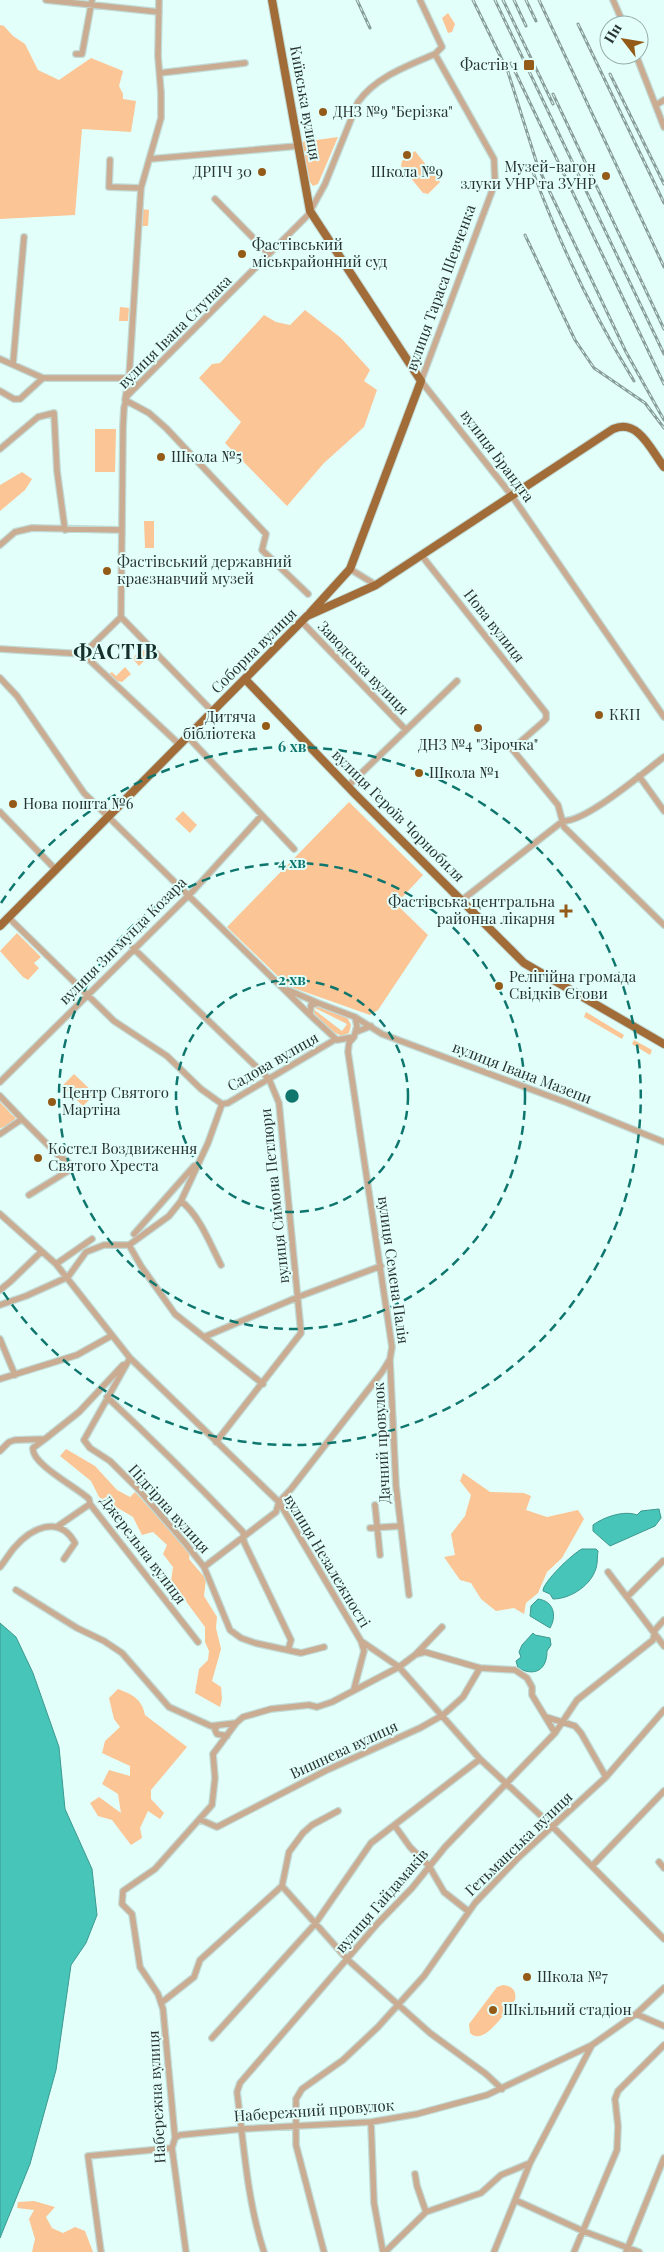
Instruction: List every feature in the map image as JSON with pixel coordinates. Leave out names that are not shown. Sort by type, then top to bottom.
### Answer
[{"type":"main road","name":"Київська вулиця","points":[[272,0],[310,211]]},
{"type":"main road","name":"вулиця Брандта","points":[[310,211],[421,381]]},
{"type":"main road","name":"вулиця Тараса Шевченка","points":[[350,569],[421,381]]},
{"type":"main road","name":"Соборна вулиця","points":[[0,926],[304,619],[376,585],[622,425],[635,428],[664,467]]},
{"type":"main road","points":[[304,619],[350,569]]},
{"type":"main road","name":"вулиця Героїв Чорнобиля","points":[[245,679],[524,964],[664,1044]]},
{"type":"street","points":[[46,0],[91,3],[159,12]]},
{"type":"street","points":[[159,0],[158,56],[161,118],[141,188],[129,378],[125,400],[149,413],[266,534],[262,550],[308,594]]},
{"type":"street","points":[[420,0],[442,47],[435,54]]},
{"type":"street","points":[[613,0],[620,15]]},
{"type":"street","points":[[76,54],[82,54],[91,3]]},
{"type":"street","name":"вулиця Івана Ступака","points":[[120,617],[125,400],[136,385],[310,211],[325,184],[358,102],[366,91],[380,80],[435,54]]},
{"type":"street","name":"вулиця Тараса Шевченка","points":[[421,381],[495,183],[494,159],[435,54]]},
{"type":"street","points":[[160,73],[245,64]]},
{"type":"street","points":[[640,65],[664,127]]},
{"type":"street","points":[[656,105],[664,100]]},
{"type":"street","points":[[150,159],[298,146]]},
{"type":"street","points":[[110,160],[109,187],[141,188]]},
{"type":"street","points":[[215,199],[268,254]]},
{"type":"street","points":[[13,364],[24,237]]},
{"type":"street","points":[[0,359],[43,378],[129,378],[136,385]]},
{"type":"street","points":[[0,391],[14,399],[20,399],[43,378]]},
{"type":"street","name":"вулиця Брандта","points":[[421,381],[512,496],[664,717]]},
{"type":"street","points":[[0,449],[38,417],[54,413],[57,471],[64,530]]},
{"type":"street","points":[[0,545],[15,532],[32,528],[122,530]]},
{"type":"street","name":"Нова вулиця","points":[[422,556],[546,713],[546,719],[512,748],[558,805],[560,823]]},
{"type":"street","points":[[350,569],[376,585]]},
{"type":"street","points":[[83,654],[120,617],[213,712]]},
{"type":"street","name":"Заводська вулиця","points":[[304,619],[406,730]]},
{"type":"street","points":[[0,649],[83,654],[180,745]]},
{"type":"street","points":[[0,678],[17,696],[84,793],[286,989],[348,1052]]},
{"type":"street","points":[[348,786],[457,681]]},
{"type":"street","points":[[188,737],[294,849]]},
{"type":"street","points":[[462,900],[560,823],[593,810],[664,756]]},
{"type":"street","points":[[639,776],[664,811]]},
{"type":"street","points":[[0,812],[56,870]]},
{"type":"street","name":"вулиця Зигмунда Козара","points":[[0,1082],[188,895],[262,816]]},
{"type":"street","points":[[560,823],[664,926]]},
{"type":"street","points":[[0,1305],[26,1296],[68,1277],[86,1252],[95,1247],[129,1245],[169,1216],[181,1201],[208,1143],[222,1104],[202,1089],[167,1056],[114,1021],[86,996],[8,918]]},
{"type":"street","name":"вулиця Симона Петлюри","points":[[133,948],[269,1079],[279,1103],[301,1333],[216,1442]]},
{"type":"street","points":[[286,989],[318,1003]]},
{"type":"street","points":[[309,1014],[311,1005],[318,1003]]},
{"type":"street","name":"вулиця Івана Мазепи","points":[[318,1003],[356,1017],[382,1034],[568,1103],[664,1142]]},
{"type":"street","points":[[348,1052],[349,1044],[355,1034],[356,1017]]},
{"type":"street","points":[[336,1040],[371,1026]]},
{"type":"street","name":"Садова вулиця","points":[[222,1104],[228,1103],[336,1040]]},
{"type":"street","name":"вулиця Семена Палія","points":[[204,1567],[276,1512],[279,1502],[291,1489],[390,1358],[392,1347],[381,1266],[348,1052]]},
{"type":"street","points":[[0,1096],[59,1156],[68,1162],[68,1171],[29,1195]]},
{"type":"street","points":[[0,1134],[22,1119]]},
{"type":"street","points":[[134,1234],[199,1160]]},
{"type":"street","points":[[181,1201],[188,1206],[202,1228],[221,1265]]},
{"type":"street","name":"вулиця Незалежності","points":[[0,1214],[68,1277],[111,1336],[130,1358],[279,1502],[361,1641],[399,1666],[480,1759],[553,1827],[664,1938]]},
{"type":"street","points":[[56,1264],[92,1239]]},
{"type":"street","points":[[129,1245],[141,1266],[175,1314],[263,1384]]},
{"type":"street","points":[[0,1290],[11,1282],[41,1252]]},
{"type":"street","points":[[204,1337],[298,1297],[381,1266]]},
{"type":"street","points":[[0,1379],[77,1355],[111,1336]]},
{"type":"street","points":[[0,1339],[15,1375]]},
{"type":"street","points":[[0,1451],[9,1442],[15,1440],[45,1439],[76,1415],[130,1358]]},
{"type":"street","name":"Підгірна вулиця","points":[[130,1358],[84,1440],[90,1448],[110,1461],[139,1490],[204,1567],[230,1630],[241,1638],[255,1643],[301,1653],[324,1647]]},
{"type":"street","name":"Дачний провулок","points":[[390,1358],[394,1457],[409,1595]]},
{"type":"street","points":[[107,1397],[173,1462],[186,1472],[243,1532],[244,1542],[291,1640],[288,1650]]},
{"type":"street","name":"Джерельна вулиця","points":[[45,1439],[33,1448],[35,1456],[65,1482],[86,1496],[90,1504],[198,1642]]},
{"type":"street","points":[[0,1567],[14,1547],[31,1533],[46,1527],[58,1526],[90,1504]]},
{"type":"street","name":"Дачний провулок","points":[[375,1505],[373,1528],[380,1554]]},
{"type":"street","points":[[58,1526],[74,1543],[64,1559]]},
{"type":"street","points":[[373,1528],[401,1526]]},
{"type":"street","points":[[627,1597],[663,1561]]},
{"type":"street","points":[[608,1572],[646,1625],[655,1633],[664,1646]]},
{"type":"street","points":[[16,1590],[77,1628],[104,1640],[122,1654],[169,1707],[211,1726],[236,1723]]},
{"type":"street","name":"вулиця Гайдамаків","points":[[264,2252],[254,2223],[248,2192],[242,2129],[236,2092],[240,2083],[378,1923],[412,1888],[429,1866],[555,1733],[564,1722],[568,1710],[577,1700],[650,1644],[655,1637],[657,1627],[664,1620]]},
{"type":"street","points":[[201,1820],[212,1805],[215,1778],[214,1754],[236,1723],[243,1717],[272,1709],[325,1705],[399,1666],[415,1655],[442,1627]]},
{"type":"street","points":[[354,1689],[364,1652],[361,1641]]},
{"type":"street","points":[[415,1655],[425,1652],[480,1668],[515,1670],[527,1678],[532,1687],[532,1695],[555,1733]]},
{"type":"street","name":"Вишнева вулиця","points":[[201,1820],[217,1827],[327,1770],[420,1728],[443,1715],[463,1697],[480,1668]]},
{"type":"street","name":"Гетьманська вулиця","points":[[324,2252],[296,2145],[296,2099],[302,2089],[343,2060],[378,2027],[424,1976],[468,1911],[518,1858],[606,1777],[664,1710]]},
{"type":"street","points":[[546,1717],[575,1726],[606,1777]]},
{"type":"street","points":[[217,1726],[215,1730],[217,1734],[226,1736]]},
{"type":"street","points":[[212,2038],[315,1924],[332,1902],[368,1847],[480,1759]]},
{"type":"street","points":[[592,1866],[664,1791]]},
{"type":"street","points":[[161,2003],[194,1977],[200,1960],[282,1886],[289,1852],[295,1842],[312,1825],[338,1811]]},
{"type":"street","name":"Набережна вулиця","points":[[186,2252],[172,2148],[175,2138],[166,2025],[161,2003],[140,1967],[132,1914],[122,1904],[123,1891],[155,1869],[201,1820]]},
{"type":"street","points":[[395,1826],[410,1847],[429,1866],[444,1892],[468,1911]]},
{"type":"street","points":[[659,1862],[664,1868]]},
{"type":"street","points":[[282,1886],[348,1960],[430,2033],[486,2074],[502,2089]]},
{"type":"street","name":"Набережний провулок","points":[[175,2138],[180,2135],[242,2129],[371,2122],[417,2114],[488,2095],[592,2045],[636,2014],[664,1988]]},
{"type":"street","points":[[636,2014],[664,2026]]},
{"type":"street","points":[[574,2252],[617,2150],[618,2126],[615,2099],[618,2091],[664,2044]]},
{"type":"street","points":[[494,2252],[530,2163],[592,2045]]},
{"type":"street","points":[[371,2122],[374,2203],[384,2252]]},
{"type":"street","points":[[101,2252],[88,2156],[172,2148]]},
{"type":"street","points":[[627,2250],[664,2158]]},
{"type":"street","points":[[384,2252],[426,2212],[482,2193],[501,2175],[530,2163]]},
{"type":"street","points":[[416,2174],[416,2186],[426,2212]]},
{"type":"street","points":[[515,2200],[627,2250],[639,2252]]},
{"type":"shaded area","points":[[448,13],[455,24],[452,32],[448,33],[442,18]]},
{"type":"shaded area","points":[[0,25],[4,26],[13,36],[25,44],[38,70],[59,80],[91,58],[123,71],[119,86],[123,99],[136,101],[131,132],[82,129],[75,215],[0,219]]},
{"type":"shaded area","points":[[338,137],[318,184],[313,186],[310,182],[302,142]]},
{"type":"shaded area","points":[[415,151],[440,182],[428,194],[423,193],[401,166],[402,161]]},
{"type":"shaded area","points":[[142,209],[149,210],[148,226],[141,226]]},
{"type":"shaded area","points":[[120,307],[129,308],[128,321],[119,321]]},
{"type":"shaded area","points":[[305,310],[341,338],[370,370],[364,381],[377,390],[364,427],[324,463],[287,506],[225,443],[241,422],[199,378],[212,364],[220,363],[264,315],[276,322],[290,325]]},
{"type":"shaded area","points":[[95,429],[116,429],[115,472],[95,472]]},
{"type":"shaded area","points":[[22,472],[32,479],[25,490],[0,511],[0,485]]},
{"type":"shaded area","points":[[144,521],[154,521],[154,548],[145,548]]},
{"type":"shaded area","points":[[145,650],[147,658],[139,666],[133,659],[138,651]]},
{"type":"shaded area","points":[[125,667],[131,674],[122,682],[117,681],[109,674],[112,672],[116,676]]},
{"type":"shaded area","points":[[349,802],[423,875],[396,904],[428,935],[378,1010],[370,1015],[288,986],[227,927]]},
{"type":"shaded area","points":[[183,811],[197,825],[190,833],[175,819]]},
{"type":"shaded area","points":[[17,933],[41,957],[34,963],[39,968],[28,980],[23,977],[0,951]]},
{"type":"shaded area","points":[[317,1005],[347,1017],[351,1025],[349,1033],[342,1036],[331,1031],[313,1012],[312,1008],[342,1031],[347,1024],[313,1007]]},
{"type":"shaded area","points":[[586,1012],[624,1035],[622,1039],[584,1017]]},
{"type":"shaded area","points":[[634,1040],[652,1050],[650,1055],[632,1044]]},
{"type":"shaded area","points":[[74,1074],[95,1094],[83,1106],[62,1086]]},
{"type":"shaded area","points":[[0,1102],[16,1117],[14,1121],[0,1128]]},
{"type":"shaded area","points":[[66,1449],[95,1466],[117,1490],[130,1497],[135,1492],[190,1552],[189,1559],[206,1579],[204,1596],[217,1617],[216,1628],[221,1649],[212,1681],[221,1687],[222,1699],[220,1707],[195,1693],[199,1669],[208,1660],[209,1651],[205,1642],[205,1627],[171,1581],[173,1567],[163,1554],[167,1545],[153,1532],[142,1535],[133,1517],[99,1497],[91,1481],[60,1456]]},
{"type":"shaded area","points":[[463,1473],[490,1492],[524,1493],[531,1496],[526,1510],[547,1517],[578,1510],[584,1519],[562,1558],[547,1572],[538,1593],[526,1603],[524,1614],[514,1608],[496,1611],[481,1599],[471,1583],[460,1580],[444,1557],[455,1555],[451,1534],[465,1516],[471,1495],[460,1481]]},
{"type":"shaded area","points":[[118,1689],[136,1698],[144,1709],[145,1715],[187,1747],[151,1790],[151,1799],[164,1813],[160,1819],[148,1811],[140,1828],[142,1838],[131,1845],[112,1820],[98,1816],[90,1803],[99,1797],[121,1813],[118,1794],[102,1784],[109,1770],[130,1776],[130,1766],[102,1753],[105,1741],[120,1727],[114,1719],[109,1698]]},
{"type":"shaded area","name":"Шкільний стадіон","points":[[509,1986],[513,1990],[515,2000],[488,2032],[476,2036],[470,2033],[469,2024],[497,1987]]},
{"type":"shaded area","points":[[34,2201],[55,2207],[46,2217],[52,2228],[63,2233],[75,2227],[85,2231],[93,2252],[32,2252],[35,2239],[29,2219],[34,2210],[17,2208],[18,2202]]},
{"type":"water","points":[[659,1509],[661,1518],[655,1526],[610,1546],[593,1531],[593,1525],[608,1517],[626,1513],[637,1515],[641,1511]]},
{"type":"water","points":[[582,1549],[596,1549],[598,1551],[597,1566],[592,1577],[578,1591],[565,1597],[553,1599],[550,1594],[543,1591],[544,1587],[572,1556]]},
{"type":"water","points":[[538,1599],[548,1603],[553,1610],[550,1628],[530,1616],[531,1606]]},
{"type":"water","points":[[0,1623],[16,1637],[33,1673],[59,1747],[65,1809],[92,1869],[97,1915],[86,1943],[71,1965],[56,2070],[30,2164],[0,2238]]},
{"type":"water","points":[[533,1633],[550,1638],[551,1645],[542,1667],[535,1672],[530,1672],[518,1668],[516,1661],[521,1657],[519,1652],[522,1645]]},
{"type":"railway","points":[[357,0],[370,28]]},
{"type":"railway","points":[[473,0],[508,72],[538,167],[626,352],[664,420]]},
{"type":"railway","points":[[495,0],[664,354]]},
{"type":"railway","points":[[503,0],[553,104]]},
{"type":"railway","points":[[514,0],[526,26]]},
{"type":"railway","points":[[526,0],[536,21]]},
{"type":"railway","points":[[539,0],[664,267]]},
{"type":"railway","points":[[578,24],[664,203]]},
{"type":"railway","points":[[511,63],[664,384]]},
{"type":"railway","points":[[610,74],[664,184]]},
{"type":"railway","points":[[553,94],[664,329]]},
{"type":"railway","points":[[533,172],[579,279],[605,331],[634,381]]},
{"type":"railway","points":[[525,235],[575,340],[594,368],[645,403],[664,428]]},
{"type":"place","name":"Фастів 1","points":[[529,65]]},
{"type":"place","name":"ДНЗ №9 \"Берізка\"","points":[[323,112]]},
{"type":"place","name":"Школа №9","points":[[407,155]]},
{"type":"place","name":"ДРПЧ 30","points":[[262,172]]},
{"type":"place","name":"Музей-вагон злуки УНР та ЗУНР","points":[[606,176]]},
{"type":"place","name":"Фастівський міськрайонний суд","points":[[242,254]]},
{"type":"place","name":"Школа №5","points":[[161,457]]},
{"type":"place","name":"Фастівський державний краєзнавчий музей","points":[[107,571]]},
{"type":"place","name":"ККП","points":[[599,715]]},
{"type":"place","name":"Дитяча бібліотека","points":[[266,726]]},
{"type":"place","name":"ДНЗ №4 \"Зірочка\"","points":[[478,728]]},
{"type":"place","name":"Школа №1","points":[[419,773]]},
{"type":"place","name":"Нова пошта №6","points":[[13,804]]},
{"type":"place","name":"Фастівська центральна районна лікарня","points":[[566,911]]},
{"type":"place","name":"Релігійна громада Свідків Єгови","points":[[499,986]]},
{"type":"place","name":"Центр Святого Мартіна","points":[[52,1102]]},
{"type":"place","name":"Костел Воздвиження Святого Хреста","points":[[38,1158]]},
{"type":"place","name":"Школа №7","points":[[527,1977]]},
{"type":"place","name":"Шкільний стадіон","points":[[493,2010]]},
{"type":"district","name":"ФАСТІВ","points":[[116,652]]}]
